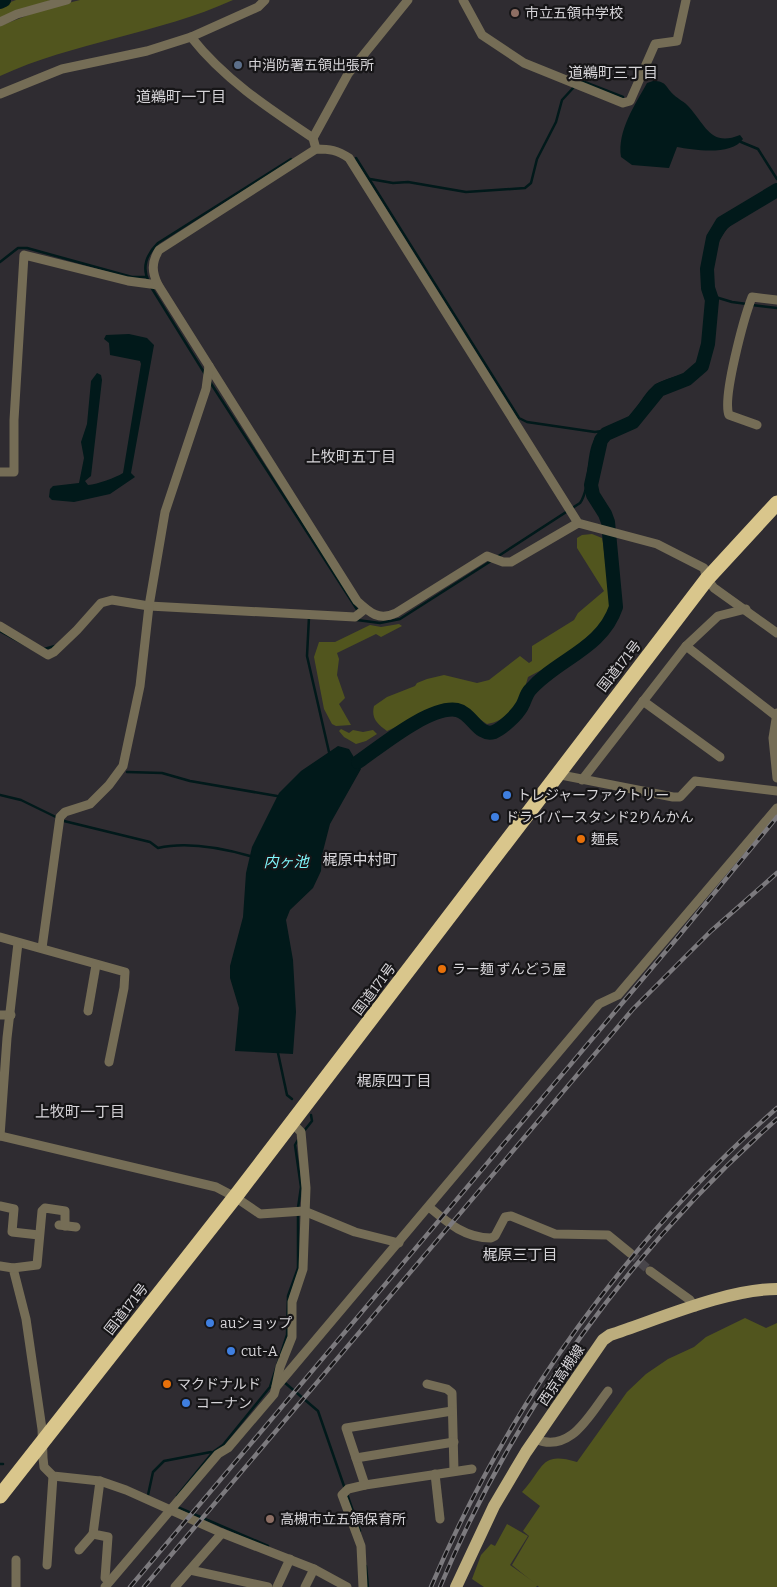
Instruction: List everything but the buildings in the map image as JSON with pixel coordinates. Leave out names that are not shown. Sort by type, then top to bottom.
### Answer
[{"type":"highway","name":"国道171号","points":[[0,1496],[235,1197],[298,1131],[556,774],[707,579],[777,504]]},
{"type":"main road","name":"西京高槻線","points":[[456,1587],[494,1506],[535,1439],[607,1337],[695,1307],[762,1289],[777,1289]]},
{"type":"street","points":[[0,22],[17,14],[67,0]]},
{"type":"street","points":[[0,94],[62,69],[147,51],[191,37],[258,7],[266,0]]},
{"type":"street","points":[[313,138],[348,74],[408,0]]},
{"type":"street","points":[[463,0],[482,35],[524,63],[623,103],[630,101],[655,44],[677,41],[686,0]]},
{"type":"street","points":[[191,37],[209,59],[247,92],[313,138],[316,149]]},
{"type":"street","points":[[578,523],[409,257],[349,158],[333,149],[316,149],[159,250],[152,270],[158,285],[290,497],[357,601],[365,609],[379,617],[390,616],[487,556],[504,562],[519,558],[578,523],[657,544],[704,568],[707,579],[714,588],[746,609],[777,633]]},
{"type":"street","points":[[0,472],[14,472],[14,420],[24,255],[128,281],[158,285]]},
{"type":"street","points":[[757,425],[729,415],[726,406],[751,299],[752,297],[777,300]]},
{"type":"street","points":[[42,948],[60,817],[65,812],[90,804],[109,785],[123,766],[140,686],[149,606],[165,512],[206,389],[210,366]]},
{"type":"street","points":[[0,626],[48,655],[72,636],[101,603],[112,600],[149,606],[355,617],[365,609]]},
{"type":"street","points":[[582,780],[686,646],[718,616],[746,609]]},
{"type":"street","points":[[686,646],[776,714],[773,738],[777,778]]},
{"type":"street","points":[[643,701],[720,757]]},
{"type":"street","points":[[556,774],[673,797],[680,797],[695,781],[777,790]]},
{"type":"street","points":[[279,1379],[399,1243],[599,1004],[618,995],[777,808]]},
{"type":"street","points":[[0,937],[124,972],[126,975],[109,1062]]},
{"type":"street","points":[[18,943],[2,1085],[0,1136],[216,1187],[260,1214],[304,1211],[355,1232],[399,1243]]},
{"type":"street","points":[[88,1011],[96,965]]},
{"type":"street","points":[[0,1015],[11,1015]]},
{"type":"street","points":[[107,1584],[218,1454],[228,1448],[274,1394],[292,1337],[292,1302],[302,1273],[306,1188],[298,1131]]},
{"type":"street","points":[[0,1206],[14,1209],[12,1232],[39,1235]]},
{"type":"street","points":[[429,1207],[456,1230],[465,1233],[491,1238],[505,1218],[511,1216],[552,1234],[608,1235],[630,1253]]},
{"type":"street","points":[[0,1266],[13,1268],[37,1265],[42,1211],[45,1208],[65,1211],[62,1225],[76,1227]]},
{"type":"street","points":[[13,1268],[26,1319],[44,1466],[52,1475],[100,1481],[222,1533],[314,1568],[347,1587]]},
{"type":"street","points":[[650,1271],[690,1300],[695,1307]]},
{"type":"street","points":[[427,1384],[447,1389],[452,1393],[454,1471]]},
{"type":"street","points":[[535,1439],[550,1444],[571,1437],[608,1391]]},
{"type":"street","points":[[365,1485],[346,1428],[452,1411]]},
{"type":"street","points":[[356,1458],[454,1442]]},
{"type":"street","points":[[363,1587],[361,1546],[342,1495],[347,1490],[365,1485],[472,1469]]},
{"type":"street","points":[[435,1474],[440,1519]]},
{"type":"street","points":[[47,1565],[52,1475]]},
{"type":"street","points":[[78,1550],[93,1534],[100,1481]]},
{"type":"street","points":[[175,1587],[222,1533]]},
{"type":"street","points":[[93,1534],[108,1536],[107,1584]]},
{"type":"street","points":[[277,1587],[290,1559]]},
{"type":"street","points":[[16,1560],[16,1587]]},
{"type":"street","points":[[305,1587],[314,1568]]},
{"type":"street","points":[[190,1570],[268,1587]]},
{"type":"green space","points":[[16,0],[51,0],[0,18],[0,6]]},
{"type":"green space","points":[[80,0],[233,0],[204,12],[28,64],[0,76],[0,26],[44,9]]},
{"type":"green space","points":[[592,534],[602,538],[611,609],[600,625],[564,658],[528,677],[519,700],[509,713],[495,722],[487,724],[468,710],[457,706],[447,706],[426,711],[387,731],[378,723],[373,714],[374,706],[387,697],[415,686],[417,683],[444,675],[477,683],[489,680],[520,656],[529,663],[532,661],[532,646],[574,620],[578,613],[604,591],[577,548],[577,538],[582,535]]},
{"type":"green space","points":[[399,624],[402,626],[381,637],[376,634],[337,653],[339,659],[337,675],[345,698],[339,704],[351,725],[336,726],[332,724],[324,709],[314,657],[319,642],[335,642],[370,625],[381,627]]},
{"type":"green space","points":[[341,729],[349,733],[353,730],[363,732],[373,730],[377,734],[366,741],[356,744],[344,737],[339,731]]},
{"type":"green space","points":[[745,1318],[766,1328],[777,1323],[777,1587],[539,1587],[512,1565],[529,1536],[523,1531],[540,1506],[522,1492],[544,1464],[549,1460],[556,1459],[577,1462],[627,1392],[646,1374],[668,1359],[694,1347],[706,1337]]},
{"type":"green space","points":[[507,1524],[528,1536],[510,1565],[538,1585],[536,1587],[484,1587],[472,1579],[481,1555],[491,1544],[495,1546]]},
{"type":"water","points":[[653,81],[661,82],[687,105],[710,133],[722,138],[740,135],[743,139],[738,144],[722,150],[677,147],[669,168],[632,165],[621,157],[620,147],[624,128],[647,83]]},
{"type":"water","points":[[129,334],[147,338],[154,345],[131,473],[135,477],[110,494],[74,502],[52,500],[49,497],[50,489],[53,486],[79,483],[84,458],[81,442],[87,424],[91,381],[97,373],[101,375],[102,380],[91,476],[85,481],[88,485],[116,477],[123,473],[141,364],[140,361],[110,355],[109,343],[104,339],[106,335]]},
{"type":"water","name":"内ヶ池","points":[[338,746],[349,749],[361,769],[330,824],[322,855],[321,871],[313,888],[290,910],[286,920],[293,960],[296,1012],[293,1054],[235,1051],[239,1008],[230,978],[230,966],[243,917],[246,873],[252,847],[279,793],[301,771]]},
{"type":"waterway","points":[[0,2],[4,0]]},
{"type":"waterway","points":[[579,83],[582,81],[623,97]]},
{"type":"waterway","points":[[370,179],[393,183],[408,182],[466,192],[525,188],[531,183],[537,159],[556,122],[562,100],[574,87]]},
{"type":"waterway","points":[[741,142],[758,149],[777,179]]},
{"type":"waterway","points":[[356,158],[519,418],[527,422],[595,432],[602,431]]},
{"type":"waterway","points":[[149,282],[145,271],[146,261],[158,243],[291,159]]},
{"type":"waterway","points":[[358,762],[406,728],[433,714],[446,710],[462,712],[479,728],[488,733],[498,730],[517,713],[529,692],[541,679],[590,644],[609,621],[616,607],[608,522],[593,495],[591,485],[601,440],[606,434],[633,422],[659,390],[687,379],[702,366],[708,344],[712,300],[708,288],[707,269],[713,238],[722,223],[777,190]]},
{"type":"waterway","points":[[713,287],[712,267],[714,251],[719,239],[735,220],[777,195]]},
{"type":"waterway","points":[[0,262],[18,248],[27,248],[132,277],[147,277]]},
{"type":"waterway","points":[[151,287],[205,374]]},
{"type":"waterway","points":[[712,296],[747,304]]},
{"type":"waterway","points":[[497,557],[580,503],[584,496],[592,449],[599,434],[629,418],[646,395],[657,385],[688,373],[695,367],[700,360],[705,342],[707,305]]},
{"type":"waterway","points":[[752,305],[777,308]]},
{"type":"waterway","points":[[210,382],[358,611]]},
{"type":"waterway","points":[[357,620],[380,623],[400,619],[491,561]]},
{"type":"waterway","points":[[309,617],[307,656],[329,752]]},
{"type":"waterway","points":[[0,631],[29,647]]},
{"type":"waterway","points":[[44,649],[55,646]]},
{"type":"waterway","points":[[127,772],[162,773],[190,781],[277,796]]},
{"type":"waterway","points":[[0,795],[21,800],[64,821],[150,842],[158,848],[181,845],[205,846],[250,856]]},
{"type":"waterway","points":[[278,1053],[287,1095],[292,1099]]},
{"type":"waterway","points":[[304,1131],[312,1121],[311,1115]]},
{"type":"waterway","points":[[298,1208],[301,1187],[295,1145],[299,1138]]},
{"type":"waterway","points":[[177,1496],[213,1452],[223,1445],[270,1387],[287,1335],[288,1296],[298,1268],[298,1214]]},
{"type":"waterway","points":[[284,1382],[318,1411],[345,1489]]},
{"type":"waterway","points":[[148,1495],[153,1472],[164,1461],[211,1452]]},
{"type":"waterway","points":[[347,1494],[360,1531]]},
{"type":"waterway","points":[[175,1506],[268,1546]]},
{"type":"waterway","points":[[366,1566],[368,1587]]},
{"type":"tunnel","points":[[630,1253],[650,1271]]},
{"type":"railway","points":[[130,1587],[777,817]]},
{"type":"railway","points":[[144,1587],[633,1009],[711,931],[777,873]]},
{"type":"railway","points":[[431,1587],[462,1520],[497,1454],[535,1390],[577,1328],[622,1269],[671,1213],[723,1159],[777,1108]]},
{"type":"railway","points":[[440,1587],[470,1521],[504,1457],[541,1395],[582,1335],[674,1221],[724,1169],[777,1119]]},
{"type":"place","name":"市立五領中学校","points":[[515,13]]},
{"type":"place","name":"中消防署五領出張所","points":[[238,65]]},
{"type":"place","name":"トレジャーファクトリー","points":[[507,795]]},
{"type":"place","name":"ドライバースタンド2りんかん","points":[[495,817]]},
{"type":"place","name":"麺長","points":[[581,839]]},
{"type":"place","name":"ラー麺 ずんどう屋","points":[[442,969]]},
{"type":"place","name":"auショップ","points":[[210,1323]]},
{"type":"place","name":"cut-A","points":[[231,1351]]},
{"type":"place","name":"マクドナルド","points":[[167,1384]]},
{"type":"place","name":"コーナン","points":[[186,1403]]},
{"type":"place","name":"高槻市立五領保育所","points":[[270,1519]]},
{"type":"district","name":"道鵜町三丁目","points":[[613,73]]},
{"type":"district","name":"道鵜町一丁目","points":[[181,97]]},
{"type":"district","name":"上牧町五丁目","points":[[351,457]]},
{"type":"district","name":"梶原中村町","points":[[360,860]]},
{"type":"district","name":"梶原四丁目","points":[[394,1081]]},
{"type":"district","name":"上牧町一丁目","points":[[80,1112]]},
{"type":"district","name":"梶原三丁目","points":[[520,1255]]}]
